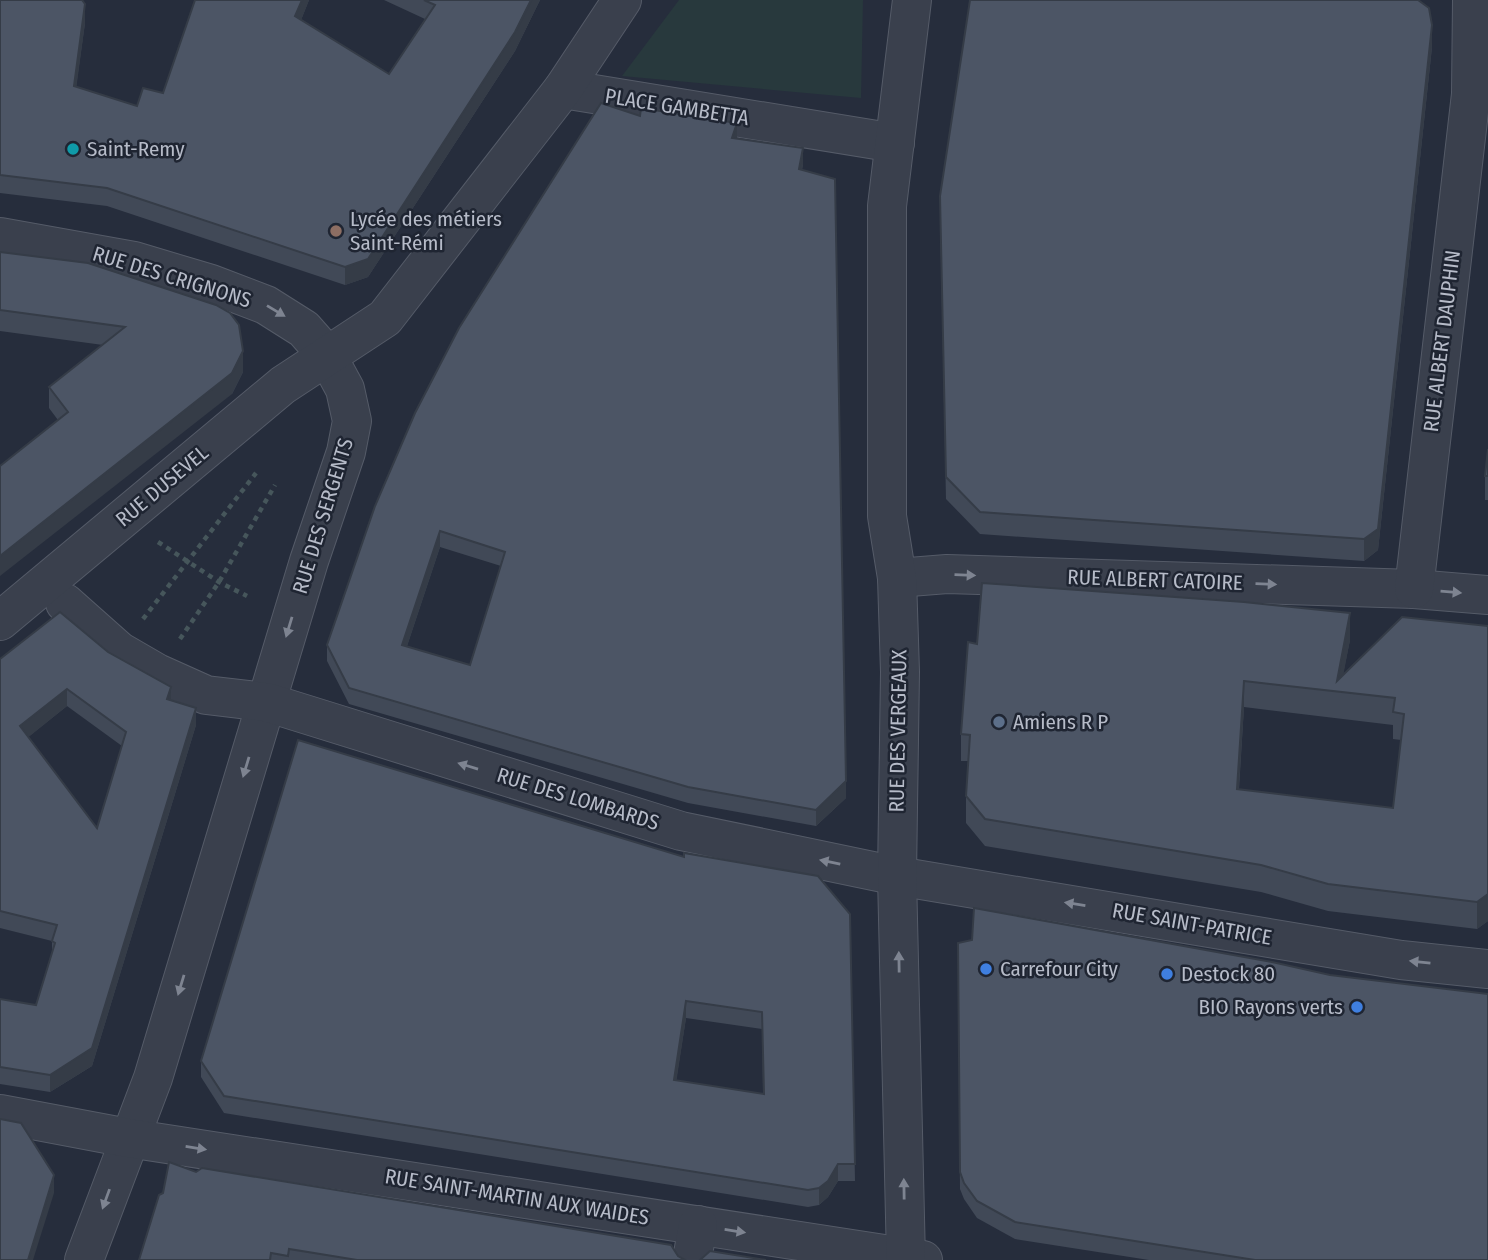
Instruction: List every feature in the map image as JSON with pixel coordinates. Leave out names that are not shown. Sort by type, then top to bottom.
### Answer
[{"type":"street","points":[[326,354],[386,318],[563,89],[622,0]]},
{"type":"street","points":[[895,143],[912,0]]},
{"type":"street","name":"RUE ALBERT DAUPHIN","points":[[1414,589],[1471,94],[1472,0]]},
{"type":"street","name":"PLACE GAMBETTA","points":[[563,89],[895,143]]},
{"type":"street","name":"RUE DES VERGEAUX","points":[[895,143],[887,206],[887,516],[897,578],[900,672],[897,876],[911,1259]]},
{"type":"street","name":"RUE DES CRIGNONS","points":[[0,237],[134,261],[211,284],[276,311],[304,329],[326,354]]},
{"type":"street","name":"RUE DUSEVEL","points":[[0,621],[283,385],[326,354]]},
{"type":"street","name":"RUE DES SERGENTS","points":[[84,1260],[128,1138],[153,1078],[309,561],[346,452],[352,421],[345,389],[326,354]]},
{"type":"street","name":"RUE ALBERT CATOIRE","points":[[897,578],[947,574],[1414,589],[1488,595]]},
{"type":"street","points":[[65,603],[119,651],[157,673],[205,695],[266,702]]},
{"type":"street","name":"RUE DES LOMBARDS","points":[[266,702],[681,831],[897,876]]},
{"type":"street","name":"RUE SAINT-PATRICE","points":[[897,876],[1401,960],[1488,969]]},
{"type":"street","name":"RUE SAINT-MARTIN AUX WAIDES","points":[[0,1114],[695,1243],[911,1259]]},
{"type":"path","points":[[119,651],[187,559],[256,473]]},
{"type":"path","points":[[157,673],[219,582],[275,485]]},
{"type":"path","points":[[156,541],[219,582],[247,596]]},
{"type":"shaded area","points":[[679,0],[863,0],[861,98],[622,76]]},
{"type":"building","points":[[0,0],[82,0],[85,4],[74,86],[137,106],[143,88],[163,93],[195,0],[302,0],[295,16],[389,74],[435,5],[424,0],[531,0],[515,32],[368,259],[345,267],[107,188],[0,175]]},
{"type":"building","points":[[970,0],[1418,0],[1429,8],[1432,25],[1378,529],[1364,539],[980,512],[946,477],[940,196]]},
{"type":"building","points":[[601,103],[640,116],[641,108],[737,123],[732,138],[803,148],[799,169],[835,179],[846,781],[816,810],[688,787],[349,688],[327,645],[375,506],[415,413],[459,328]],"holes":[[[440,531],[505,552],[470,665],[402,645]]]},
{"type":"building","points":[[0,252],[88,263],[216,305],[230,313],[239,325],[243,351],[232,373],[0,556],[0,466],[68,412],[49,387],[125,327],[0,310]]},
{"type":"building","points":[[1488,449],[1488,476],[1485,476]]},
{"type":"building","points":[[982,583],[1244,602],[1350,613],[1337,681],[1402,617],[1488,626],[1488,894],[1477,902],[1328,884],[1261,865],[985,819],[966,796],[970,735],[961,734],[968,642],[977,644]],"holes":[[[1244,681],[1395,698],[1393,712],[1404,714],[1393,808],[1237,789]]]},
{"type":"building","points":[[60,612],[108,652],[171,687],[167,699],[196,708],[92,1048],[50,1075],[0,1067],[0,999],[36,1005],[55,943],[52,941],[57,925],[0,911],[0,659]],"holes":[[[67,689],[126,732],[97,828],[20,726]]]},
{"type":"building","points":[[298,740],[684,857],[684,853],[818,876],[850,914],[855,1164],[838,1164],[828,1181],[819,1188],[808,1190],[224,1096],[201,1061]],"holes":[[[686,1001],[762,1012],[764,1094],[674,1080]]]},
{"type":"building","points":[[974,908],[1330,975],[1488,994],[1488,1260],[1255,1260],[1015,1222],[977,1201],[964,1183],[960,1172],[958,943],[972,940]]},
{"type":"building","points":[[0,1119],[21,1123],[54,1175],[28,1260],[0,1260]]},
{"type":"building","points":[[169,1162],[196,1172],[202,1168],[671,1245],[678,1256],[685,1260],[357,1260],[289,1249],[288,1256],[271,1253],[270,1260],[139,1260],[159,1195],[163,1193]]},
{"type":"building","points":[[710,1251],[766,1260],[700,1260]]},
{"type":"place","name":"Saint-Remy","points":[[73,149]]},
{"type":"place","name":"Lycée des métiers Saint-Rémi","points":[[336,231]]},
{"type":"place","name":"Amiens R P","points":[[999,722]]},
{"type":"place","name":"Carrefour City","points":[[986,969]]},
{"type":"place","name":"Destock 80","points":[[1167,974]]},
{"type":"place","name":"BIO Rayons verts","points":[[1357,1007]]}]
